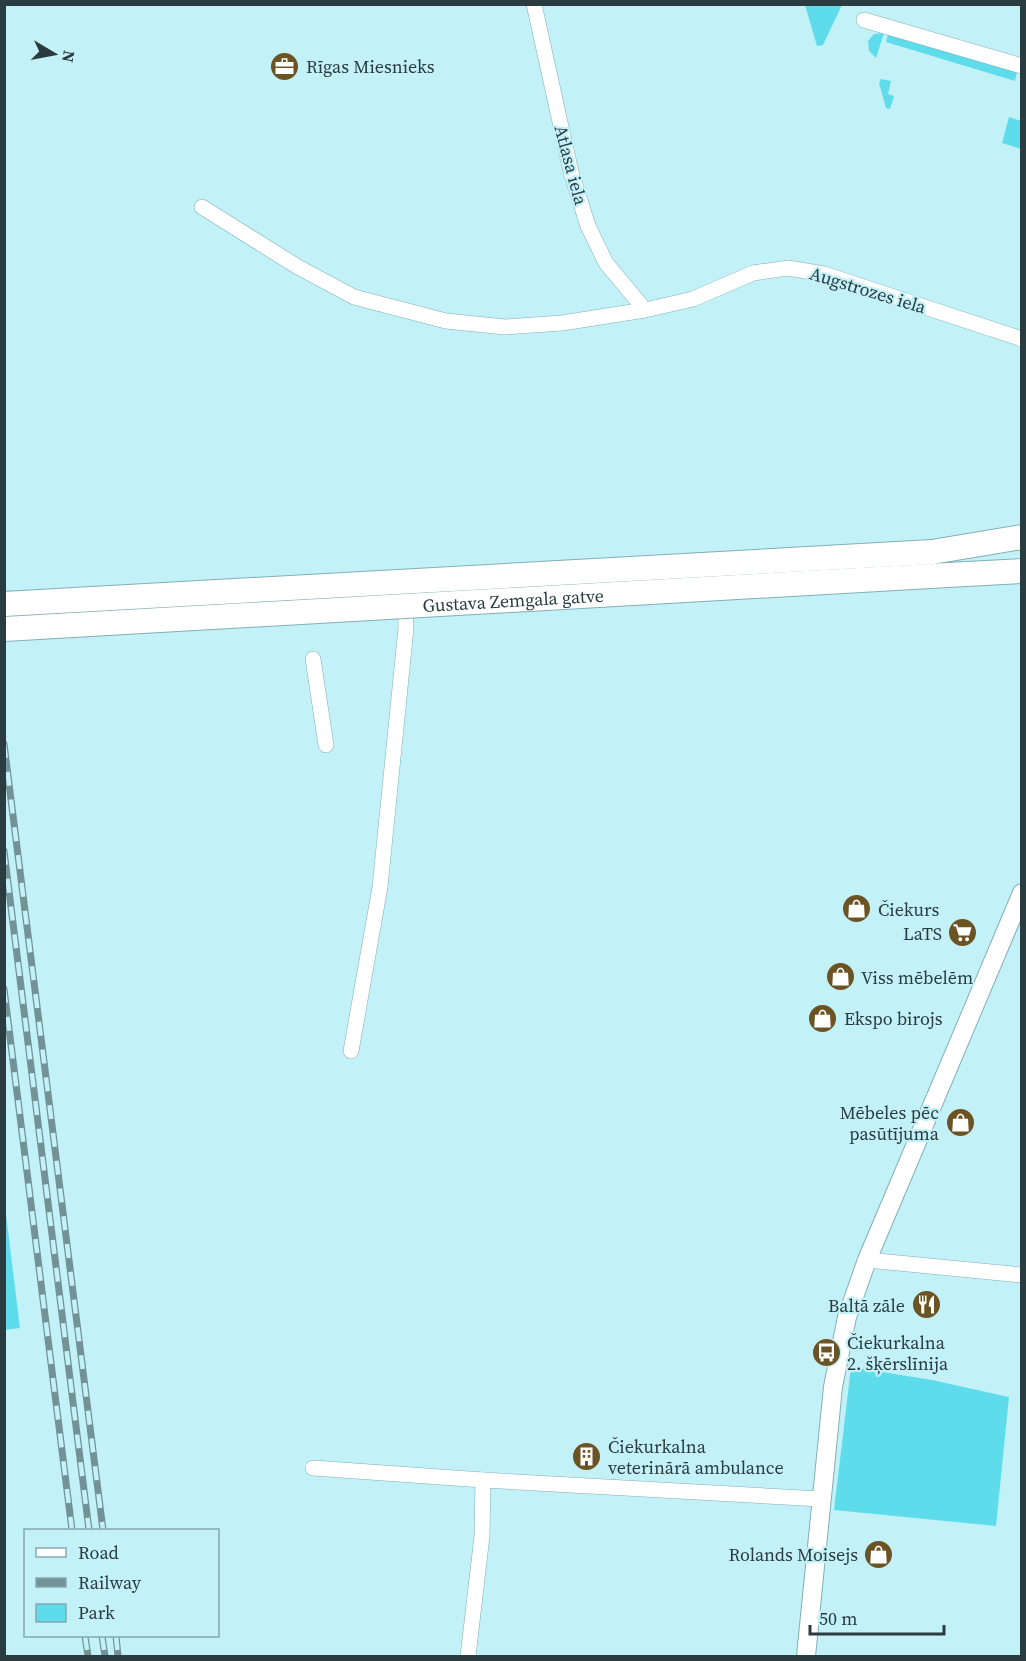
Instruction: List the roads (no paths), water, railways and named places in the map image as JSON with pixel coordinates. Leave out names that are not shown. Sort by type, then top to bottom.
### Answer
[{"type":"main road","points":[[932,552],[1022,537]]},
{"type":"main road","name":"Gustava Zemgala gatve","points":[[4,604],[1022,547]]},
{"type":"main road","name":"Gustava Zemgala gatve","points":[[4,629],[1022,571]]},
{"type":"main road","points":[[930,576],[1022,579]]},
{"type":"street","name":"Atlasa iela","points":[[534,4],[570,172],[588,226],[606,263],[645,310]]},
{"type":"street","points":[[864,20],[1022,66]]},
{"type":"street","name":"Augstrozes iela","points":[[202,207],[298,267],[354,297],[446,321],[505,327],[562,323],[645,310],[693,299],[753,273],[799,269],[824,274],[1022,339]]},
{"type":"street","points":[[351,1051],[380,887],[406,628],[403,572]]},
{"type":"street","points":[[313,659],[326,745]]},
{"type":"street","points":[[806,1656],[820,1499],[838,1355],[847,1317],[867,1260],[1022,893]]},
{"type":"street","points":[[867,1260],[1022,1275]]},
{"type":"street","points":[[313,1468],[820,1499]]},
{"type":"street","points":[[468,1656],[482,1536],[483,1480]]},
{"type":"railway","points":[[4,744],[103,1529]]},
{"type":"railway","points":[[4,851],[89,1529]]},
{"type":"railway","points":[[4,989],[72,1529]]},
{"type":"railway","points":[[85,1637],[88,1656]]},
{"type":"railway","points":[[102,1637],[105,1656]]},
{"type":"railway","points":[[116,1637],[118,1656]]},
{"type":"place","name":"Rīgas Miesnieks","points":[[285,66]]},
{"type":"place","name":"Čiekurs","points":[[857,909]]},
{"type":"place","name":"LaTS","points":[[963,933]]},
{"type":"place","name":"Viss mēbelēm","points":[[840,977]]},
{"type":"place","name":"Ekspo birojs","points":[[823,1018]]},
{"type":"place","name":"Mēbeles pēc pasūtījuma","points":[[960,1122]]},
{"type":"place","name":"Baltā zāle","points":[[926,1305]]},
{"type":"place","name":"Čiekurkalna 2. šķērslīnija","points":[[826,1352]]},
{"type":"place","name":"Čiekurkalna veterinārā ambulance","points":[[587,1456]]},
{"type":"place","name":"Rolands Moisejs","points":[[879,1554]]}]
